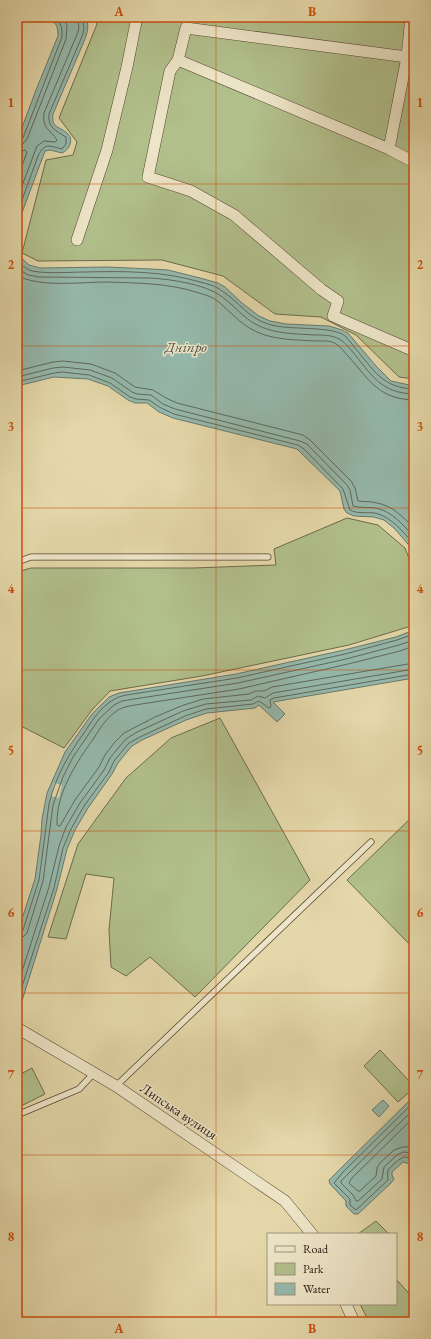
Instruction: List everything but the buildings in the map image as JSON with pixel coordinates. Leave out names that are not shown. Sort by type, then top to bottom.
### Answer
[{"type":"street","points":[[77,240],[107,150],[127,67],[137,17]]},
{"type":"street","points":[[388,149],[410,58],[410,17]]},
{"type":"street","points":[[410,58],[186,28],[178,60],[170,72],[148,177],[191,191],[234,215],[322,290],[338,301],[333,316],[414,351]]},
{"type":"street","points":[[178,60],[388,149],[414,162]]},
{"type":"street","name":"Липська вулиця","points":[[17,1028],[116,1086],[285,1201],[311,1233]]},
{"type":"street","points":[[346,1305],[354,1322]]},
{"type":"lane","points":[[17,562],[31,557],[268,557]]},
{"type":"lane","points":[[116,1086],[371,842]]},
{"type":"lane","points":[[17,1115],[80,1089],[94,1073]]},
{"type":"green space","points":[[93,17],[414,17],[414,379],[399,377],[356,335],[321,317],[275,314],[223,276],[162,260],[38,261],[22,253],[46,160],[73,155],[77,142],[59,118],[97,24]]},
{"type":"green space","points":[[347,518],[378,525],[405,548],[414,571],[414,621],[408,627],[349,645],[202,676],[110,691],[92,710],[64,748],[17,724],[17,572],[31,568],[193,568],[276,565],[274,549]]},
{"type":"green space","points":[[220,718],[310,880],[195,997],[150,957],[126,976],[111,967],[109,930],[114,878],[86,874],[66,939],[48,937],[78,844],[126,778],[171,738]]},
{"type":"green space","points":[[414,815],[414,949],[347,880]]},
{"type":"green space","points":[[380,1050],[414,1086],[414,1088],[398,1102],[364,1066]]},
{"type":"green space","points":[[32,1068],[45,1094],[17,1108],[17,1076]]},
{"type":"green space","points":[[376,1221],[388,1233],[359,1233]]},
{"type":"green space","points":[[397,1280],[412,1297],[409,1322],[369,1322],[360,1305],[397,1305]]},
{"type":"water","points":[[40,17],[85,17],[88,28],[85,39],[53,114],[53,122],[55,125],[70,136],[70,145],[67,150],[62,153],[50,150],[45,151],[17,226],[17,141],[58,36],[56,24]]},
{"type":"water","name":"Дніпро","points":[[17,254],[29,265],[40,268],[107,267],[168,270],[218,283],[225,287],[259,316],[270,321],[286,324],[329,326],[348,333],[391,381],[414,386],[414,551],[394,528],[384,520],[374,517],[354,516],[347,513],[344,509],[340,491],[297,449],[173,418],[159,412],[147,403],[135,403],[108,386],[88,379],[54,377],[17,386]]},
{"type":"water","points":[[414,630],[414,678],[273,702],[285,714],[277,722],[259,705],[255,708],[207,713],[186,720],[132,746],[118,763],[75,830],[67,849],[57,889],[21,1004],[17,1006],[17,934],[35,879],[42,819],[47,793],[65,752],[92,714],[109,697],[119,693],[236,674],[344,650],[396,637]]},
{"type":"water","points":[[414,1096],[414,1161],[410,1164],[403,1162],[392,1172],[394,1179],[391,1183],[358,1214],[354,1214],[346,1206],[346,1201],[330,1184],[329,1180]]},
{"type":"water","points":[[383,1100],[389,1106],[379,1117],[372,1110]]},
{"type":"pier","points":[[54,783],[62,785],[59,798],[51,796]]}]
